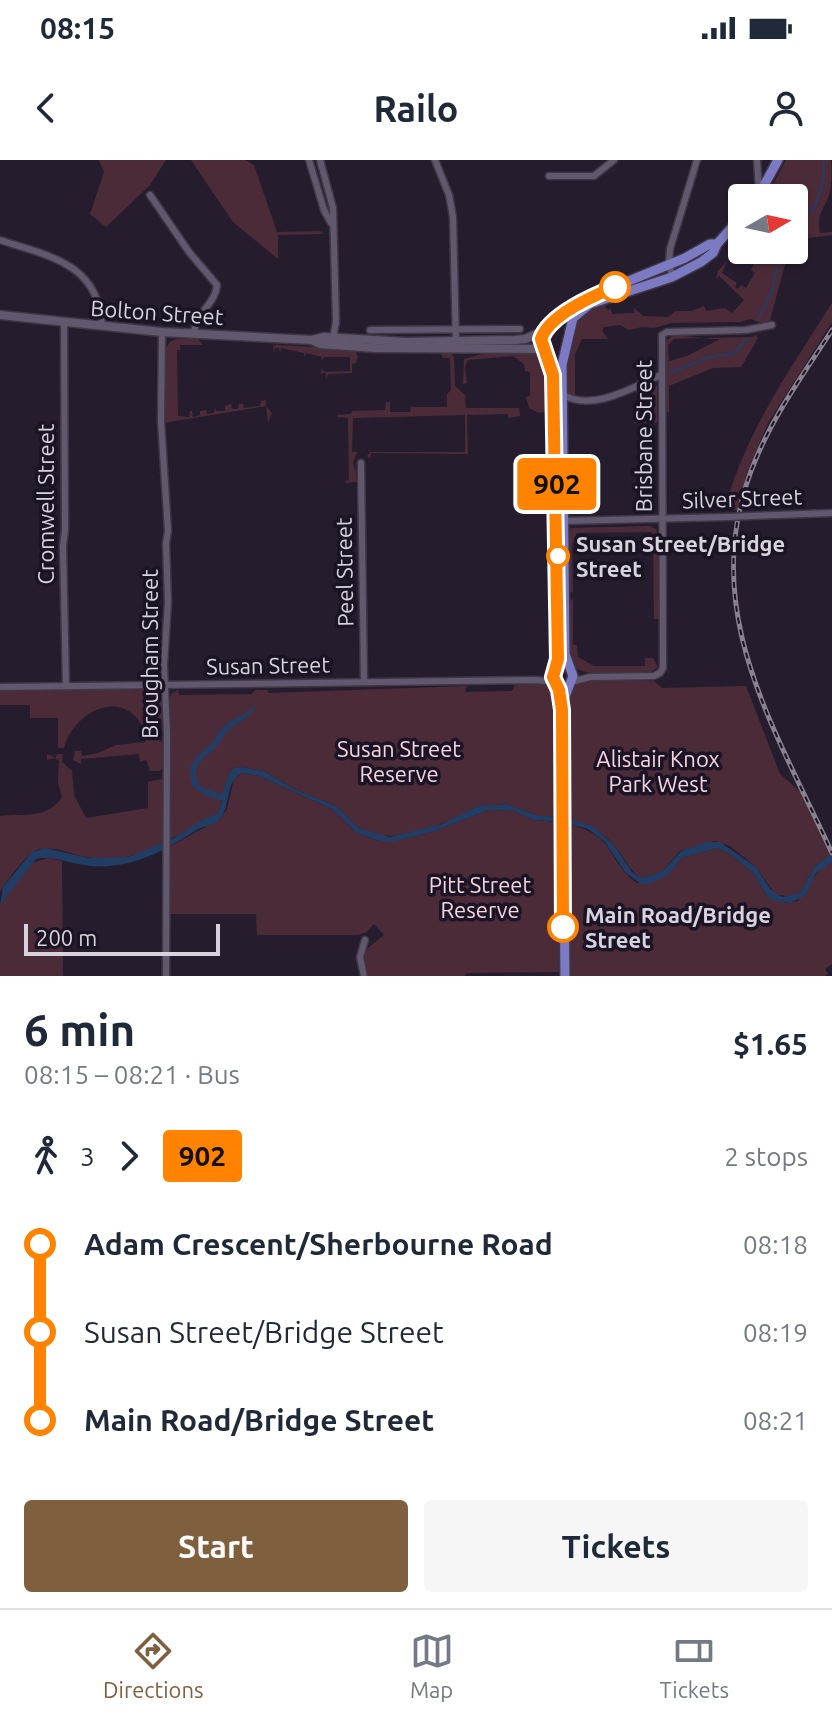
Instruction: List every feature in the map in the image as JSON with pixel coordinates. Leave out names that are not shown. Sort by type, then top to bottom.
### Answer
[{"type":"main road","points":[[765,184],[778,160]]},
{"type":"main road","points":[[565,976],[562,710],[553,677],[556,669],[562,365],[573,318],[586,306],[672,277],[709,257],[728,232]]},
{"type":"main road","points":[[562,710],[573,676],[565,654],[553,375],[541,339],[546,330],[582,300],[697,253],[710,244],[717,244]]},
{"type":"main road","name":"Bolton Street","points":[[0,315],[162,332],[544,349]]},
{"type":"main road","points":[[546,330],[554,327],[561,329],[567,344]]},
{"type":"main road","name":"Bolton Street","points":[[456,344],[520,340],[546,330]]},
{"type":"main road","points":[[544,349],[555,354],[567,344]]},
{"type":"main road","points":[[556,669],[563,665],[570,669]]},
{"type":"main road","points":[[556,683],[570,683]]},
{"type":"street","points":[[309,160],[332,227]]},
{"type":"street","points":[[320,160],[333,208],[338,341]]},
{"type":"street","points":[[435,160],[449,195],[453,217],[456,344]]},
{"type":"street","points":[[549,176],[594,176],[614,160]]},
{"type":"street","points":[[672,277],[670,249],[697,160]]},
{"type":"street","points":[[758,162],[758,184]]},
{"type":"street","points":[[150,195],[189,252],[217,285],[217,293],[194,323],[194,334]]},
{"type":"street","points":[[0,240],[77,269],[100,310],[102,326]]},
{"type":"street","name":"Cromwell Street","points":[[64,322],[66,686]]},
{"type":"street","name":"Brisbane Street","points":[[570,683],[590,677],[652,676],[659,675],[662,670],[661,338],[664,333],[746,330],[772,325]]},
{"type":"street","points":[[370,330],[520,329]]},
{"type":"street","name":"Brougham Street","points":[[162,332],[161,423],[168,529],[166,976]]},
{"type":"street","points":[[562,394],[577,400],[604,399],[661,375]]},
{"type":"street","points":[[563,408],[577,400]]},
{"type":"street","name":"Peel Street","points":[[361,463],[364,681]]},
{"type":"street","name":"Silver Street","points":[[560,521],[832,513]]},
{"type":"street","name":"Susan Street","points":[[536,680],[556,669]]},
{"type":"street","name":"Brisbane Street","points":[[570,669],[590,677]]},
{"type":"street","name":"Susan Street","points":[[0,687],[364,681],[536,680],[556,683]]},
{"type":"street","points":[[364,976],[360,957],[365,940]]},
{"type":"green space","points":[[99,160],[166,160],[150,185],[106,227],[90,214],[104,172]]},
{"type":"green space","points":[[191,160],[245,160],[254,165],[277,232],[322,231],[323,234],[278,235],[278,259],[233,222]]},
{"type":"green space","points":[[786,160],[831,160],[830,191],[819,226],[820,233],[832,232],[832,235],[808,238],[808,184],[773,184]]},
{"type":"green space","points":[[727,261],[722,273],[737,283],[735,287],[738,289],[741,285],[746,288],[755,273],[751,270],[754,264],[785,264],[770,320],[763,324],[751,319],[740,322],[672,323],[629,330],[620,325],[604,327],[602,331],[608,339],[582,339],[575,354],[575,395],[580,397],[567,394],[568,364],[577,321],[583,313],[608,301],[613,302],[605,306],[607,310],[611,309],[612,314],[634,313],[634,308],[643,316],[668,317],[676,311],[691,311],[704,306],[706,311],[725,308],[732,313],[744,300],[719,276],[716,279],[718,271]]},
{"type":"green space","points":[[832,303],[832,322],[768,423],[747,473],[737,510],[725,509],[744,454],[757,428]]},
{"type":"green space","points":[[675,335],[702,338],[674,339],[668,345],[669,361],[687,356],[720,339],[709,338],[756,335],[758,338],[741,367],[713,368],[669,386],[669,413],[666,411],[664,346]]},
{"type":"green space","points":[[176,339],[198,339],[203,345],[180,345],[180,350],[177,350],[178,416],[189,417],[190,411],[193,417],[200,415],[200,411],[214,413],[215,407],[216,411],[225,411],[225,406],[231,404],[232,409],[238,409],[239,404],[243,404],[244,408],[260,406],[261,401],[266,400],[266,406],[163,423],[166,348]]},
{"type":"green space","points":[[273,346],[354,349],[358,356],[356,363],[352,364],[352,373],[328,374],[326,380],[326,373],[321,373],[320,377],[322,368],[324,372],[350,371],[350,357],[324,357],[322,361],[322,357],[306,353],[304,357],[304,353],[281,348],[280,353],[279,348],[275,348],[274,353]]},
{"type":"green space","points":[[504,348],[536,352],[541,358],[550,380],[548,411],[539,413],[529,408],[526,397],[530,396],[530,372],[525,371],[524,364],[513,356],[468,360],[465,367],[467,383],[463,384],[464,359]]},
{"type":"green space","points":[[451,351],[455,386],[465,395],[466,408],[519,408],[520,416],[467,415],[468,454],[371,453],[370,459],[367,456],[370,452],[465,452],[465,415],[353,418],[352,452],[357,452],[353,463],[357,482],[346,483],[349,480],[348,418],[337,415],[351,414],[352,411],[385,410],[386,402],[390,402],[390,412],[410,412],[411,407],[447,407],[447,394],[451,390],[450,358],[443,358],[440,352]]},
{"type":"green space","points":[[652,382],[657,386],[657,423],[633,423],[639,417],[636,390]]},
{"type":"green space","points":[[266,406],[272,413],[268,423]]},
{"type":"green space","points":[[650,526],[656,529],[658,538],[659,619],[654,619],[651,532],[576,533],[576,543],[572,543],[573,593],[569,591],[567,532],[571,528]]},
{"type":"green space","points":[[573,598],[573,645],[577,645],[578,657],[594,666],[645,666],[645,658],[653,658],[658,667],[644,673],[594,674],[570,663],[566,605]]},
{"type":"green space","name":"Alistair Knox Park West","points":[[654,681],[662,688],[746,686],[780,774],[803,794],[831,855],[815,866],[800,893],[791,897],[775,894],[756,867],[730,846],[715,841],[680,851],[663,871],[642,878],[601,833],[569,819],[567,696],[574,683]]},
{"type":"green space","name":"Susan Street Reserve","points":[[547,684],[555,688],[558,698],[558,817],[539,816],[506,804],[478,806],[426,829],[394,836],[376,835],[360,829],[336,806],[292,788],[264,771],[242,767],[234,768],[229,774],[218,813],[169,840],[170,698],[178,690],[179,695],[252,694],[255,690],[267,690],[269,693],[467,686],[465,692],[512,691],[515,685]]},
{"type":"green space","points":[[154,689],[160,692],[164,722],[158,729],[144,729],[135,716],[124,709],[100,709],[77,724],[64,748],[58,748],[58,718],[30,718],[30,705],[0,705],[0,690]]},
{"type":"green space","points":[[145,737],[156,738],[163,743],[164,766],[160,771],[150,771],[146,760],[140,762],[139,754],[81,759],[81,764],[73,760],[75,751],[81,751],[82,756],[98,753],[116,745],[145,742]]},
{"type":"green space","points":[[47,754],[56,758],[57,754],[63,754],[62,762],[72,771],[74,795],[86,818],[148,808],[148,782],[161,779],[164,782],[165,842],[137,854],[117,858],[86,857],[62,850],[37,850],[22,862],[0,892],[0,816],[42,812],[62,797],[58,783],[59,761],[55,758],[47,760]]},
{"type":"green space","name":"Pitt Street Reserve","points":[[242,773],[259,776],[332,809],[357,833],[379,841],[400,840],[432,832],[489,810],[514,811],[533,820],[558,822],[559,972],[368,976],[364,951],[384,935],[374,924],[367,932],[358,935],[257,935],[256,914],[169,914],[169,847],[220,819],[227,809],[234,779]]},
{"type":"green space","points":[[569,824],[596,835],[637,883],[676,866],[682,858],[717,848],[730,854],[754,874],[766,894],[786,903],[798,901],[819,870],[832,862],[832,964],[825,969],[828,974],[571,976]]},
{"type":"green space","points":[[48,858],[62,861],[63,976],[0,976],[0,905],[31,863]]},
{"type":"water","points":[[257,702],[252,712],[230,729],[198,764],[196,774],[200,786],[222,795],[234,768],[264,771],[292,788],[336,806],[360,829],[390,837],[442,824],[478,806],[506,804],[539,816],[563,817],[593,826],[614,845],[632,872],[642,878],[663,871],[681,851],[707,842],[720,842],[756,867],[771,890],[782,897],[800,893],[815,866],[832,854],[832,862],[816,873],[805,896],[790,903],[772,900],[754,874],[730,854],[717,848],[682,858],[667,876],[641,884],[625,872],[604,841],[588,829],[563,822],[533,820],[514,811],[489,810],[432,832],[392,842],[379,841],[357,833],[332,809],[259,776],[242,773],[233,782],[225,809],[216,823],[198,829],[158,852],[119,865],[91,866],[50,858],[36,859],[0,905],[3,887],[32,852],[45,848],[89,858],[129,857],[174,838],[218,813],[222,800],[206,796],[192,786],[191,766],[222,728]]},
{"type":"waterway","points":[[808,212],[815,207],[824,178],[824,160]]},
{"type":"waterway","points":[[759,318],[773,288],[777,264]]},
{"type":"waterway","points":[[670,373],[707,358],[734,353],[747,339]]},
{"type":"railway","points":[[832,330],[781,410],[755,461],[739,514],[733,565],[737,615],[749,663],[766,711],[832,853]]},
{"type":"bus line","name":"902","points":[[563,927],[562,710],[553,677],[558,659],[553,375],[541,339],[544,331],[579,302],[615,287]]},
{"type":"place","name":"Susan Street/Bridge Street","points":[[558,556]]},
{"type":"place","name":"Main Road/Bridge Street","points":[[563,927]]}]
